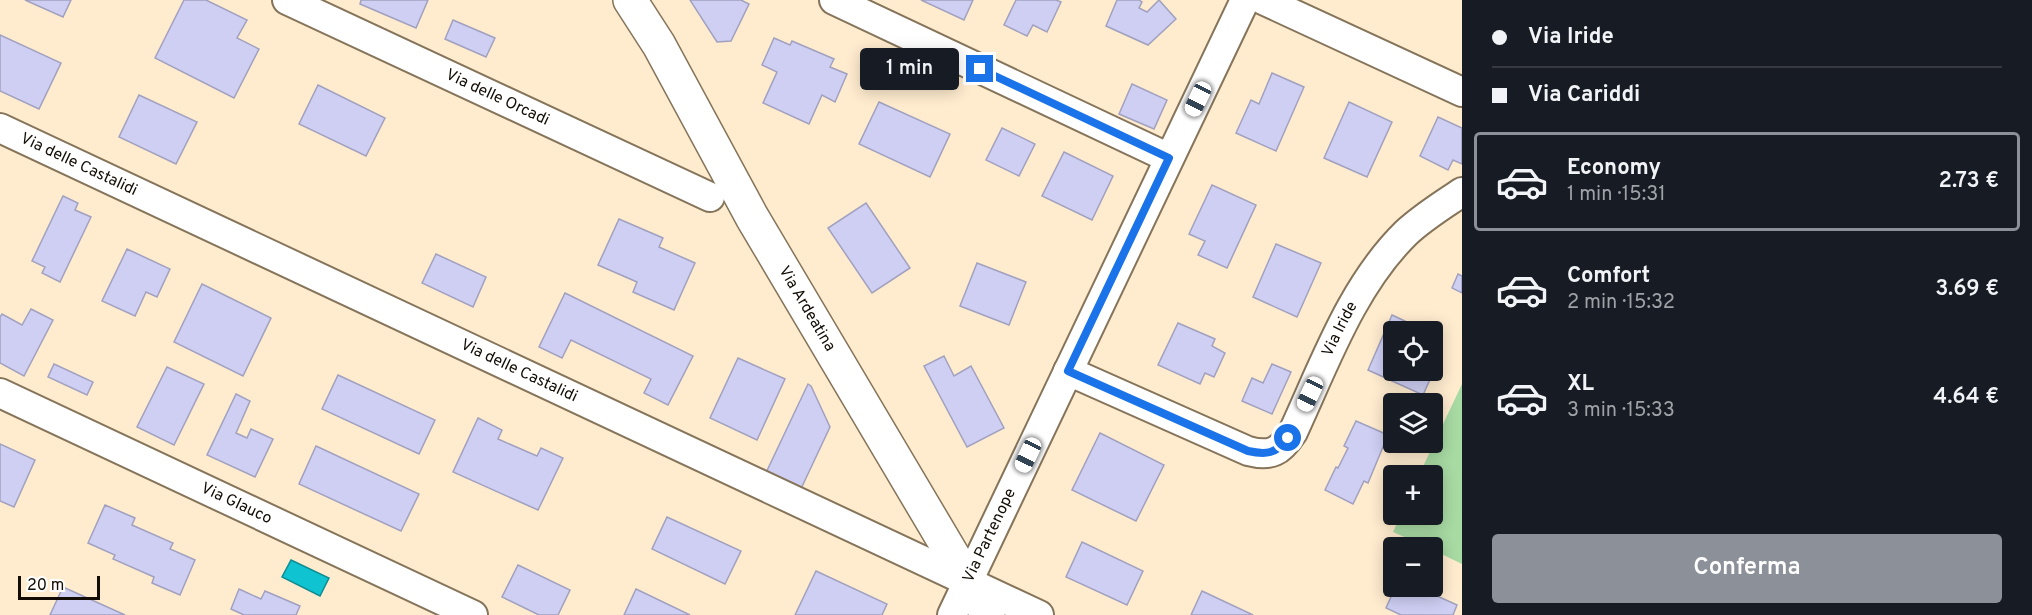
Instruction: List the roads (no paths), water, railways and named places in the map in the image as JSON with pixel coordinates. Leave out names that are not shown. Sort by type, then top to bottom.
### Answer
[{"type":"main road","name":"Via Ardeatina","points":[[630,0],[672,68],[752,217],[988,615]]},
{"type":"street","name":"Via delle Orcadi","points":[[287,0],[710,197]]},
{"type":"street","points":[[834,0],[1169,158]]},
{"type":"street","name":"Via Partenope","points":[[952,615],[1245,0]]},
{"type":"street","points":[[1263,0],[1462,92]]},
{"type":"street","name":"Via delle Castalidi","points":[[0,128],[1039,615]]},
{"type":"street","name":"Via Iride","points":[[1068,371],[1248,451],[1272,453],[1279,449],[1293,432],[1355,300],[1368,278],[1422,219],[1462,192]]},
{"type":"street","name":"Via Glauco","points":[[0,393],[473,615]]},
{"type":"water","points":[[291,560],[329,578],[320,596],[282,577]]}]
